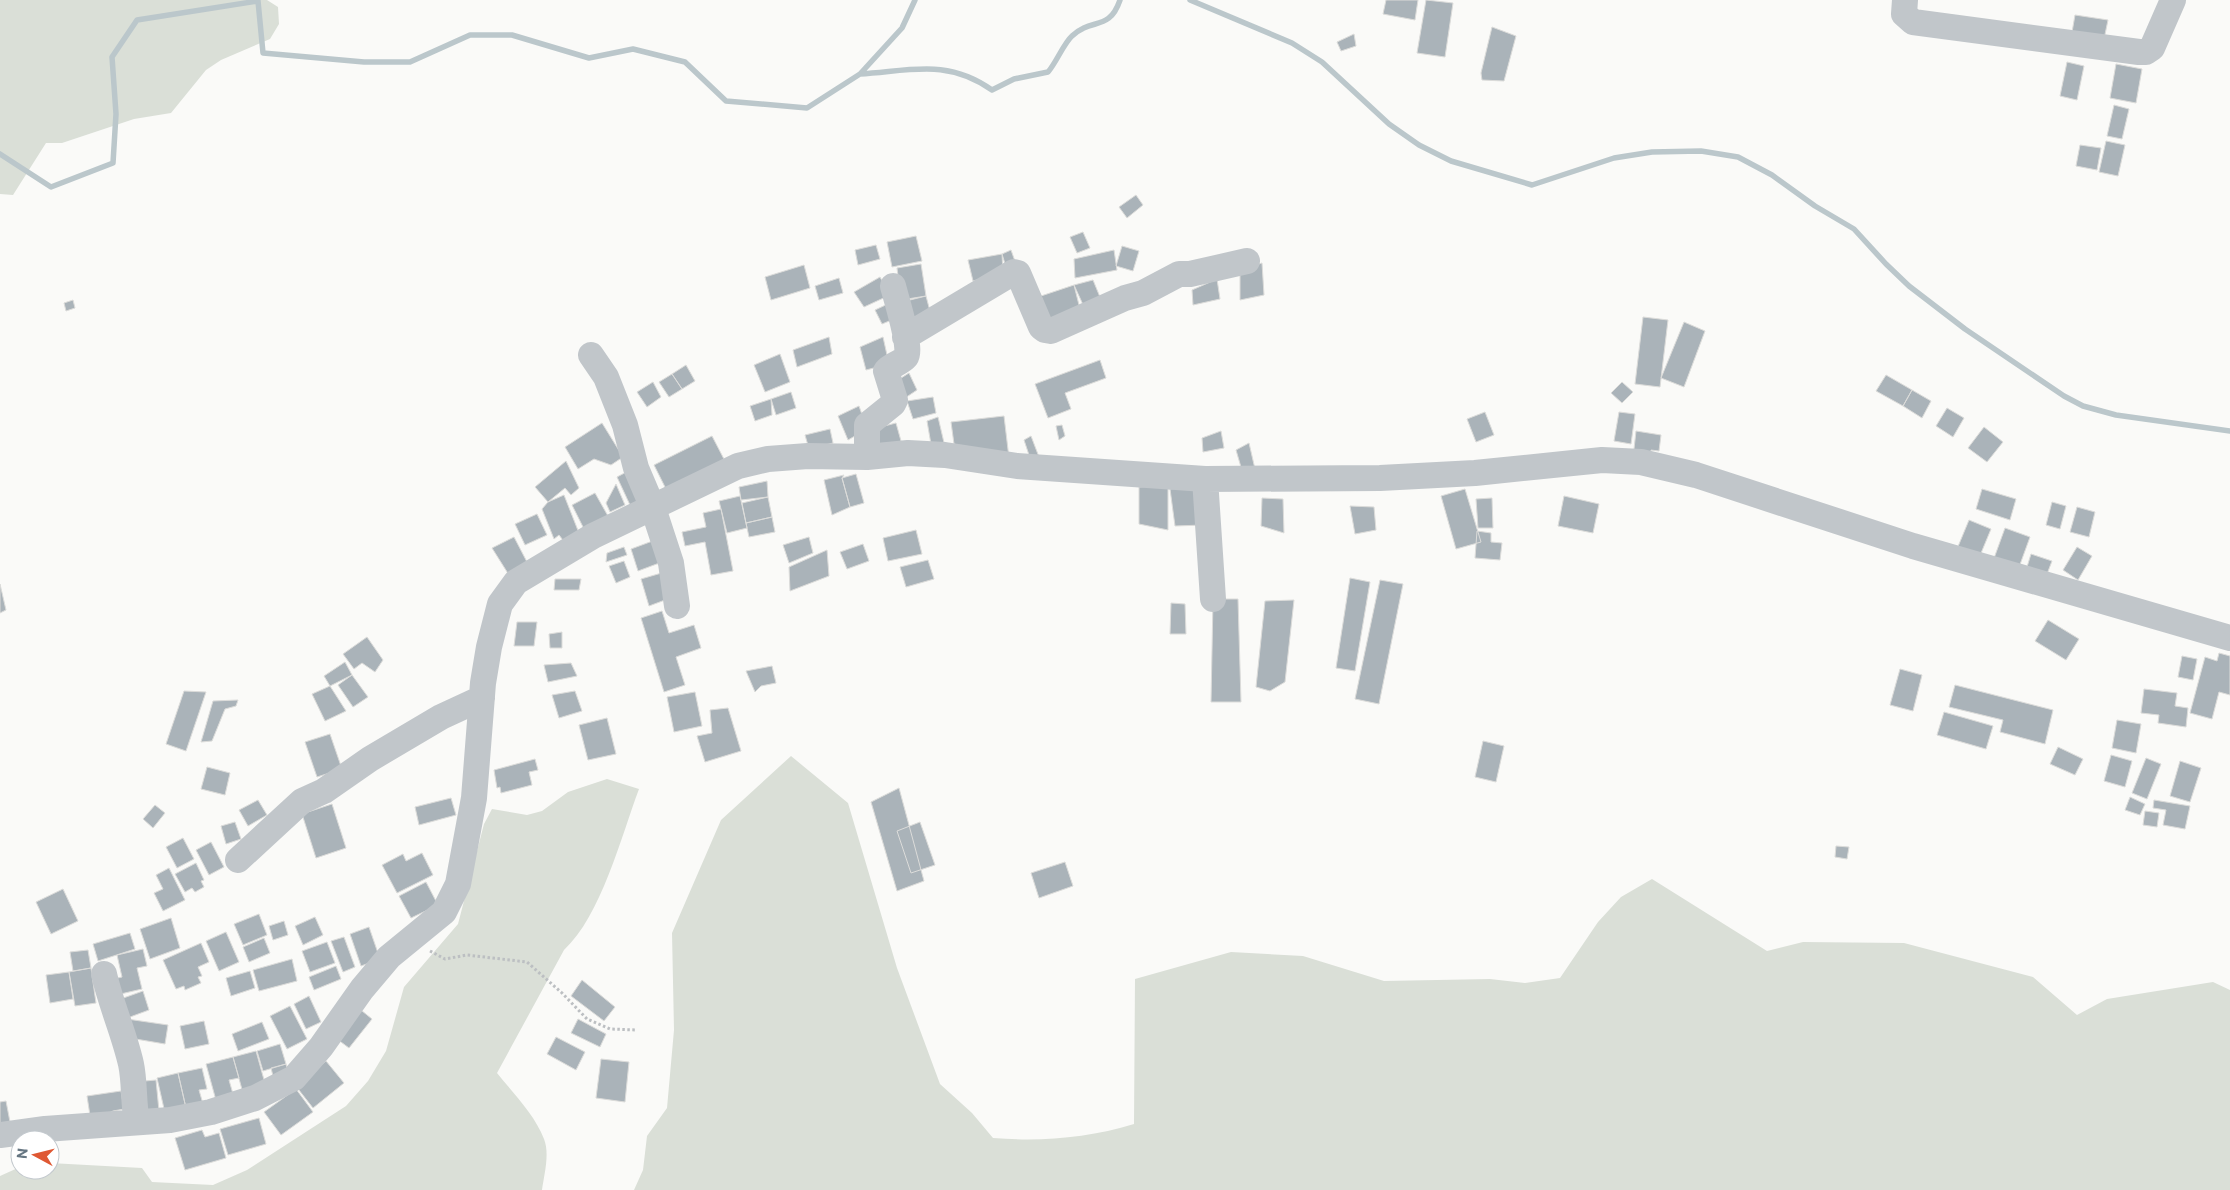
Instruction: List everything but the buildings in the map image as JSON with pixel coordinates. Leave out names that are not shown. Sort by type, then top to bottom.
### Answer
[{"type":"street","points":[[1905,0],[1904,14],[1913,22],[2140,52],[2146,52],[2152,48],[2173,0]]},
{"type":"street","points":[[905,337],[1014,272],[1018,273],[1042,327],[1045,330],[1051,330],[1125,298],[1143,293],[1180,274],[1190,274],[1247,261]]},
{"type":"street","points":[[867,457],[867,425],[893,404],[895,400],[886,371],[905,358],[908,350],[893,286]]},
{"type":"street","points":[[590,355],[606,377],[616,400],[636,468],[653,508],[671,563],[677,606]]},
{"type":"street","points":[[0,1134],[170,1120],[211,1112],[255,1098],[294,1078],[321,1047],[362,989],[389,957],[444,912],[458,884],[474,798],[482,698],[489,647],[500,604],[516,582],[593,536],[738,466],[768,458],[808,456],[867,457],[908,453],[1017,466],[1205,478],[1380,478],[1475,473],[1602,460],[1641,462],[1696,475],[1913,546],[2230,638]]},
{"type":"street","points":[[1205,478],[1213,599]]},
{"type":"street","points":[[238,860],[302,801],[324,790],[370,759],[441,717],[482,698]]},
{"type":"street","points":[[104,974],[109,996],[132,1066],[137,1122]]},
{"type":"path","points":[[418,935],[426,949],[445,959],[468,955],[527,962],[562,993],[587,1019],[610,1029],[637,1030]]},
{"type":"shaded area","points":[[0,0],[267,0],[278,7],[279,24],[270,39],[221,60],[206,70],[171,113],[134,119],[62,143],[46,143],[13,195],[0,194]]},
{"type":"shaded area","points":[[791,756],[848,803],[897,968],[940,1084],[972,1113],[993,1138],[1064,1138],[1099,1133],[1134,1124],[1135,979],[1231,952],[1303,956],[1384,981],[1490,979],[1525,983],[1560,978],[1598,922],[1621,897],[1652,879],[1767,951],[1803,942],[1904,943],[2033,977],[2077,1015],[2107,999],[2213,982],[2230,990],[2230,1190],[634,1190],[643,1170],[647,1136],[667,1108],[674,1030],[672,933],[721,820]]},
{"type":"shaded area","points":[[607,779],[639,789],[609,875],[589,917],[564,950],[497,1073],[535,1121],[544,1139],[547,1158],[542,1190],[0,1190],[0,1176],[10,1172],[10,1180],[60,1180],[60,1164],[142,1168],[152,1182],[213,1185],[247,1170],[346,1106],[368,1081],[386,1051],[404,987],[458,924],[484,824],[492,809],[527,815],[542,811],[568,792]]},
{"type":"waterway","points":[[0,154],[51,187],[113,163],[116,114],[112,57],[137,20],[258,1],[263,53],[364,62],[410,62],[470,35],[512,35],[589,58],[633,49],[685,62],[726,101],[807,108],[860,74],[902,28],[915,0]]},
{"type":"waterway","points":[[860,74],[912,69],[944,70],[975,80],[992,90],[1014,79],[1048,72],[1072,36],[1079,30],[1099,23],[1111,16],[1120,0]]},
{"type":"waterway","points":[[1190,0],[1292,43],[1322,62],[1389,124],[1419,145],[1451,161],[1532,185],[1614,158],[1652,152],[1701,151],[1738,157],[1772,175],[1815,206],[1854,229],[1909,286],[1965,329],[2064,396],[2083,406],[2116,415],[2230,431]]}]
